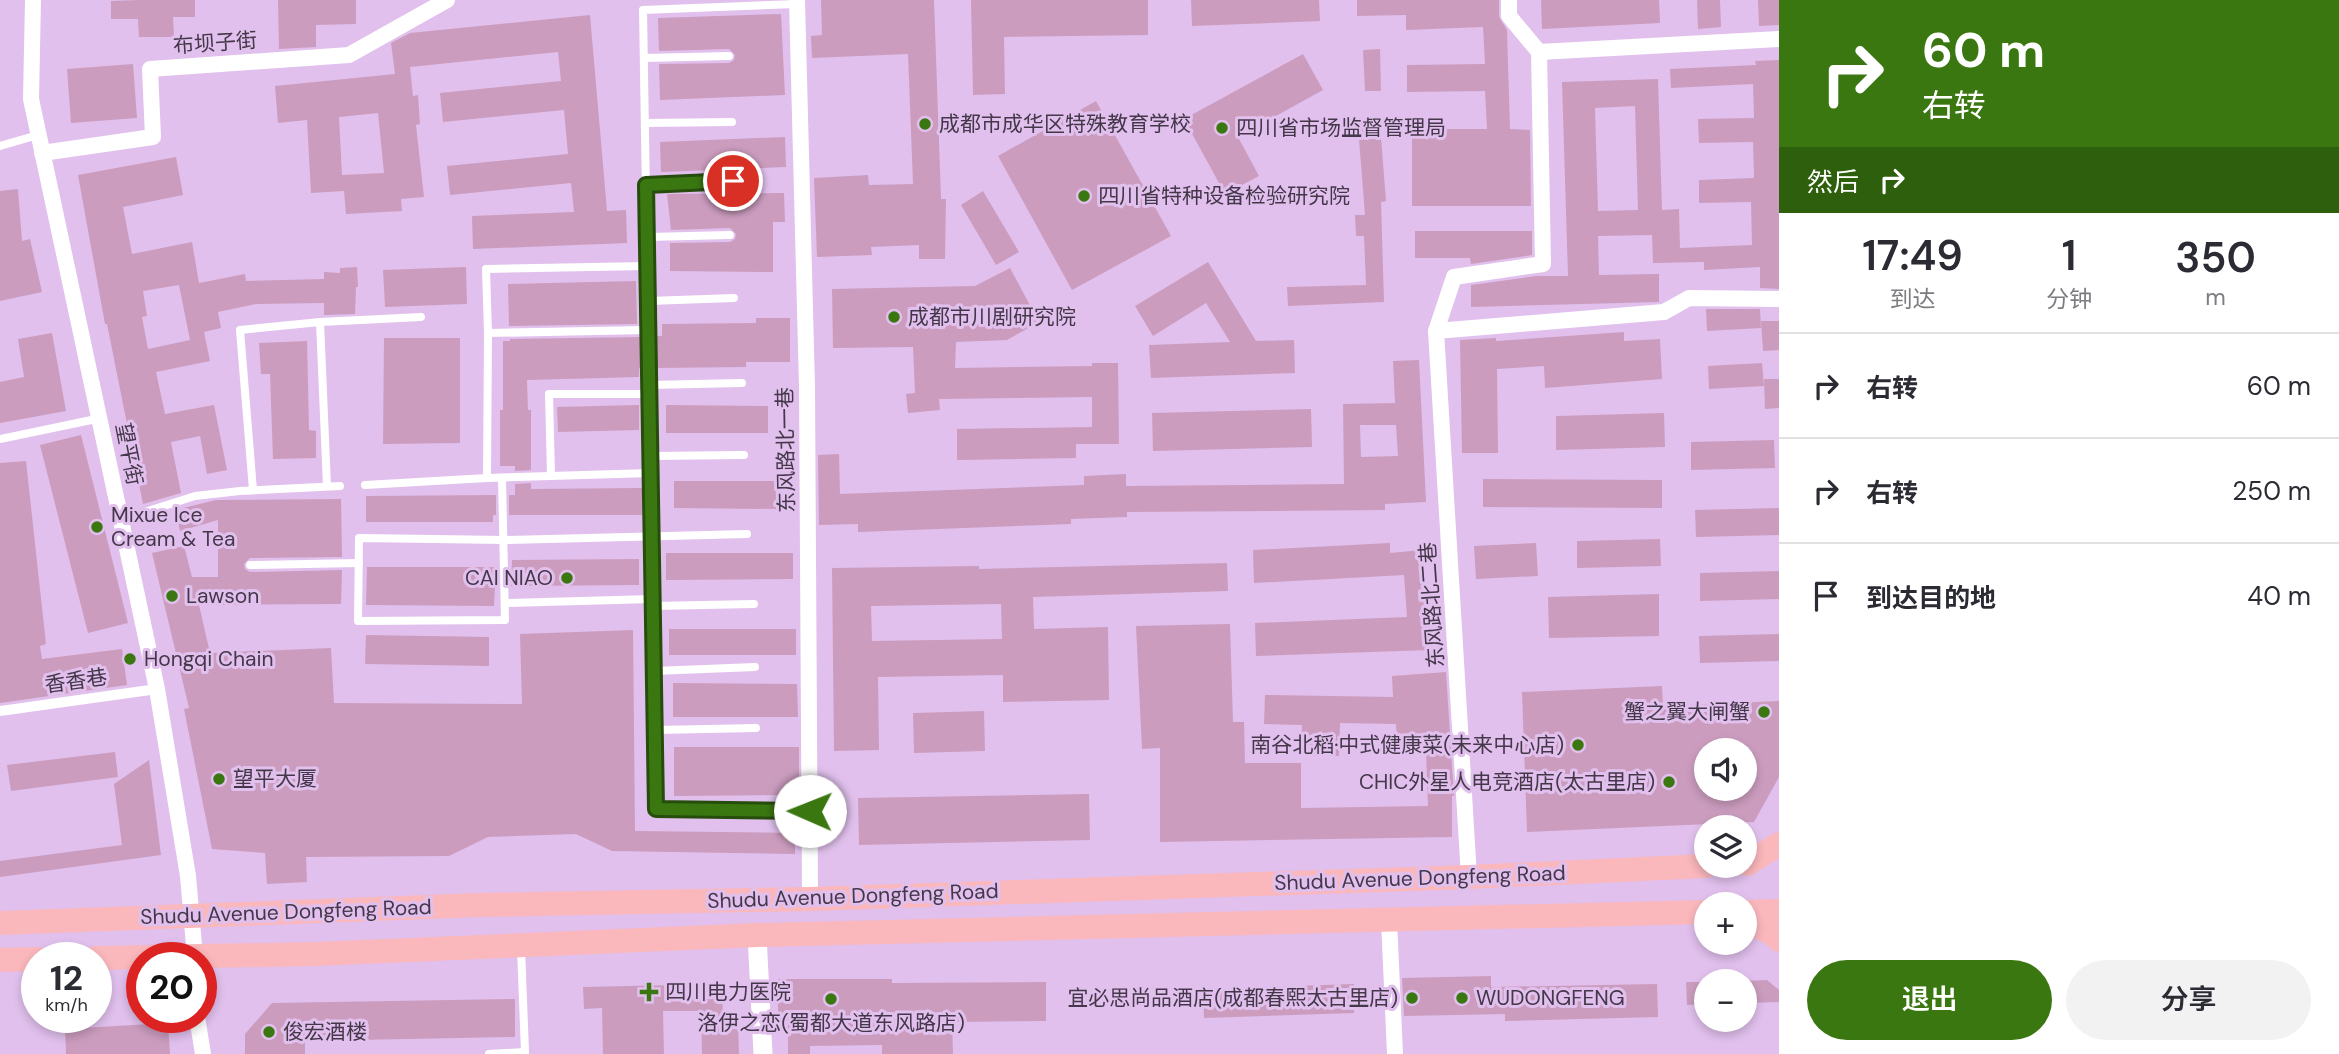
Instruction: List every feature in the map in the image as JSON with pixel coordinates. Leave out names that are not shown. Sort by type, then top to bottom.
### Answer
[{"type":"main road","points":[[1757,857],[1779,844]]},
{"type":"main road","points":[[1757,864],[1779,865]]},
{"type":"main road","name":"Shudu Avenue Dongfeng Road","points":[[0,923],[481,905],[810,899],[1469,877],[1694,867]]},
{"type":"main road","points":[[1757,912],[1779,911]]},
{"type":"main road","name":"Shudu Avenue Dongfeng Road","points":[[217,956],[316,954],[757,935],[1694,912]]},
{"type":"main road","points":[[1757,926],[1779,940]]},
{"type":"main road","points":[[0,960],[21,959]]},
{"type":"street","name":"望平街","points":[[33,0],[31,99],[157,689],[193,915],[194,942]]},
{"type":"street","name":"布坝子街","points":[[42,153],[153,137],[150,69],[349,55],[447,0]]},
{"type":"street","points":[[1509,0],[1509,16],[1539,52],[1779,39]]},
{"type":"street","name":"东风路北一巷","points":[[797,2],[807,387],[810,899]]},
{"type":"street","name":"东风路北二巷","points":[[1469,877],[1436,331],[1454,277],[1543,264],[1539,52]]},
{"type":"street","points":[[1436,331],[1664,312],[1689,298],[1779,299]]},
{"type":"street","name":"香香巷","points":[[0,711],[157,689]]},
{"type":"street","points":[[1389,920],[1395,1054]]},
{"type":"street","points":[[757,935],[763,1054]]},
{"type":"street","points":[[200,1033],[203,1054]]},
{"type":"lane","points":[[797,2],[687,5],[643,10],[650,456],[656,809],[810,811]]},
{"type":"lane","points":[[644,58],[729,56]]},
{"type":"lane","points":[[645,123],[732,122]]},
{"type":"lane","points":[[0,146],[38,135]]},
{"type":"lane","points":[[646,185],[733,181]]},
{"type":"lane","points":[[647,237],[730,235]]},
{"type":"lane","points":[[487,478],[486,269],[648,266]]},
{"type":"lane","points":[[648,301],[733,298]]},
{"type":"lane","points":[[253,490],[240,330],[320,322],[421,317]]},
{"type":"lane","points":[[320,322],[327,486]]},
{"type":"lane","points":[[488,333],[648,330]]},
{"type":"lane","points":[[551,476],[549,394],[742,383]]},
{"type":"lane","points":[[0,439],[101,418]]},
{"type":"lane","points":[[650,456],[744,455]]},
{"type":"lane","points":[[365,485],[651,473]]},
{"type":"lane","points":[[502,478],[505,540],[505,620],[358,621],[359,538],[505,540],[747,534]]},
{"type":"lane","points":[[120,520],[195,496],[340,486]]},
{"type":"lane","points":[[250,565],[359,564]]},
{"type":"lane","points":[[506,603],[754,604]]},
{"type":"lane","points":[[654,671],[755,667]]},
{"type":"lane","points":[[655,730],[757,728]]},
{"type":"lane","points":[[489,1054],[526,1052],[521,945]]},
{"type":"building","points":[[195,0],[195,17],[173,17],[174,37],[139,37],[138,19],[111,19],[111,1]]},
{"type":"building","points":[[278,0],[356,0],[356,24],[316,25],[316,47],[279,49]]},
{"type":"building","points":[[821,0],[934,0],[941,199],[946,199],[945,259],[919,259],[919,245],[871,247],[872,255],[817,257],[814,178],[868,175],[869,185],[913,184],[908,54],[812,58],[811,36],[822,35]]},
{"type":"building","points":[[971,0],[1148,0],[1148,35],[1004,37],[1005,94],[973,95]]},
{"type":"building","points":[[1191,0],[1319,0],[1320,21],[1192,26]]},
{"type":"building","points":[[1357,0],[1499,0],[1499,17],[1507,30],[1510,129],[1530,130],[1531,206],[1412,206],[1412,129],[1487,129],[1485,91],[1407,92],[1407,65],[1485,64],[1483,27],[1406,30],[1406,15],[1357,16]]},
{"type":"building","points":[[1541,0],[1659,0],[1660,23],[1542,29]]},
{"type":"building","points":[[1697,0],[1720,0],[1721,27],[1698,29]]},
{"type":"building","points":[[1758,0],[1779,0],[1779,25],[1759,26]]},
{"type":"building","points":[[781,14],[785,95],[660,100],[659,64],[729,63],[734,60],[735,55],[729,49],[659,51],[658,18]]},
{"type":"building","points":[[590,15],[607,211],[626,210],[627,243],[473,249],[472,216],[574,212],[571,183],[450,195],[447,166],[568,154],[564,110],[443,122],[440,93],[561,81],[558,52],[410,67],[413,96],[418,95],[420,124],[416,125],[424,197],[401,199],[402,211],[346,214],[344,191],[311,193],[307,120],[278,123],[275,86],[395,74],[391,43],[410,33]],"holes":[[[378,113],[384,173],[342,175],[339,117]]]},
{"type":"building","points":[[1380,49],[1381,91],[1365,91],[1363,50]]},
{"type":"building","name":"四川省市场监督管理局","points":[[1303,54],[1323,90],[1238,137],[1259,176],[1225,194],[1184,119]]},
{"type":"building","points":[[1779,60],[1779,289],[1760,288],[1760,267],[1704,270],[1704,262],[1653,263],[1652,235],[1598,236],[1599,275],[1659,274],[1659,302],[1471,307],[1471,285],[1536,276],[1568,276],[1562,82],[1658,79],[1662,210],[1679,209],[1680,248],[1752,245],[1751,202],[1699,203],[1699,180],[1754,178],[1753,142],[1699,143],[1698,119],[1754,118],[1753,84],[1671,88],[1670,69],[1756,65],[1755,61]],"holes":[[[1635,106],[1638,210],[1598,211],[1595,108]]]},
{"type":"building","points":[[133,64],[137,118],[71,123],[67,69]]},
{"type":"building","name":"四川省特种设备检验研究院","points":[[1096,101],[1171,236],[1072,290],[998,156]]},
{"type":"building","points":[[1380,125],[1386,201],[1381,202],[1384,302],[1288,306],[1287,287],[1366,285],[1364,236],[1356,236],[1355,215],[1365,215],[1358,127]]},
{"type":"building","points":[[785,137],[786,167],[661,172],[660,142]]},
{"type":"building","points":[[176,157],[183,195],[123,207],[132,254],[192,242],[199,283],[245,274],[246,281],[324,279],[324,272],[340,273],[340,268],[357,267],[355,314],[324,315],[324,303],[256,304],[218,312],[221,328],[204,332],[210,361],[156,372],[165,414],[214,405],[227,470],[207,474],[200,436],[171,442],[181,493],[143,504],[105,324],[78,175]],"holes":[[[179,285],[190,340],[148,349],[142,317],[147,316],[143,291]]]},
{"type":"building","points":[[18,189],[22,241],[30,239],[42,292],[0,301],[0,191]]},
{"type":"building","points":[[983,191],[1019,252],[996,265],[961,205]]},
{"type":"building","points":[[784,193],[785,222],[773,222],[773,272],[670,271],[670,243],[730,242],[735,239],[736,234],[730,228],[671,230],[667,194]]},
{"type":"building","points":[[1415,231],[1532,231],[1532,255],[1471,264],[1470,258],[1415,258]]},
{"type":"building","points":[[1208,262],[1256,341],[1294,340],[1295,373],[1151,378],[1149,345],[1230,342],[1206,303],[1153,336],[1135,306]]},
{"type":"building","points":[[466,267],[467,304],[385,307],[383,270]]},
{"type":"building","points":[[1010,268],[1039,322],[1007,340],[956,342],[955,368],[1092,366],[1092,363],[1118,363],[1119,444],[1076,444],[1076,458],[957,460],[957,429],[1092,427],[1092,397],[939,399],[940,410],[908,413],[906,394],[915,393],[913,347],[833,348],[832,289],[975,286]]},
{"type":"building","points":[[636,281],[637,324],[509,326],[508,284]]},
{"type":"building","points":[[1706,309],[1760,309],[1761,328],[1707,331]]},
{"type":"building","points":[[756,318],[790,318],[790,362],[746,362],[746,367],[655,368],[655,336],[662,336],[662,324],[756,323]]},
{"type":"building","points":[[1761,321],[1779,321],[1779,350],[1763,351]]},
{"type":"building","points":[[1624,332],[1624,341],[1660,339],[1662,379],[1545,388],[1544,366],[1497,369],[1498,453],[1462,453],[1460,340],[1496,338],[1496,341]]},
{"type":"building","points":[[52,333],[66,411],[0,423],[0,382],[24,377],[18,339]]},
{"type":"building","points":[[642,337],[642,368],[639,368],[639,377],[527,380],[528,410],[531,410],[531,470],[515,471],[515,466],[500,466],[503,341]]},
{"type":"building","points":[[384,338],[460,338],[460,443],[383,444]]},
{"type":"building","points":[[307,341],[309,430],[316,431],[316,458],[273,459],[270,374],[261,374],[259,343]]},
{"type":"building","points":[[1419,360],[1426,502],[1385,504],[1385,510],[1127,512],[1127,517],[1071,519],[1071,524],[858,532],[858,524],[819,525],[818,455],[839,454],[840,494],[1084,485],[1084,476],[1126,474],[1126,486],[1344,484],[1343,404],[1395,403],[1393,361]],"holes":[[[1360,425],[1396,425],[1398,456],[1361,457]]]},
{"type":"building","points":[[1762,363],[1764,386],[1709,389],[1708,366]]},
{"type":"building","points":[[1764,379],[1779,379],[1779,408],[1765,409]]},
{"type":"building","points":[[639,405],[639,430],[558,432],[557,407]]},
{"type":"building","points":[[666,405],[768,406],[768,433],[666,433]]},
{"type":"building","points":[[1311,409],[1312,447],[1153,451],[1152,413]]},
{"type":"building","points":[[1664,413],[1665,447],[1556,450],[1556,416]]},
{"type":"building","points":[[81,435],[128,623],[88,633],[40,445]]},
{"type":"building","points":[[1774,440],[1775,468],[1691,470],[1691,442]]},
{"type":"building","points":[[26,461],[46,644],[40,646],[42,659],[122,649],[127,685],[0,703],[0,463]]},
{"type":"building","points":[[1483,479],[1662,480],[1662,508],[1483,507]]},
{"type":"building","points":[[674,481],[777,481],[776,509],[674,508]]},
{"type":"building","points":[[531,483],[531,489],[642,488],[642,515],[509,515],[509,495],[515,495],[515,484]]},
{"type":"building","points":[[496,495],[496,515],[493,515],[493,522],[366,522],[366,496]]},
{"type":"building","points":[[341,499],[342,557],[250,558],[244,564],[245,569],[250,572],[342,570],[341,604],[199,605],[210,653],[331,648],[334,703],[522,704],[520,634],[633,630],[635,831],[795,833],[795,854],[612,851],[576,834],[488,837],[449,856],[306,857],[307,882],[267,884],[265,853],[212,849],[184,709],[189,708],[152,553],[184,546],[192,577],[218,577],[218,520],[180,531],[175,510],[216,500]]},
{"type":"building","points":[[1779,508],[1779,535],[1696,537],[1695,510]]},
{"type":"building","points":[[1660,539],[1661,566],[1577,568],[1577,541]]},
{"type":"building","points":[[1390,543],[1390,553],[1422,550],[1429,650],[1256,656],[1255,623],[1407,617],[1404,575],[1254,583],[1253,550]]},
{"type":"building","points":[[1536,543],[1538,576],[1476,579],[1474,546]]},
{"type":"building","points":[[666,553],[793,553],[793,579],[666,580]]},
{"type":"building","points":[[639,559],[639,585],[511,586],[512,560]]},
{"type":"building","points":[[1227,563],[1228,591],[1033,597],[1034,629],[1108,627],[1109,700],[1003,702],[1003,675],[878,677],[879,750],[834,751],[832,568],[979,566],[979,569]],"holes":[[[1001,604],[1002,639],[872,641],[871,606]]]},
{"type":"building","points":[[367,567],[497,567],[498,586],[495,586],[494,606],[366,605]]},
{"type":"building","points":[[1779,571],[1779,599],[1700,601],[1700,573]]},
{"type":"building","points":[[1659,594],[1659,636],[1549,638],[1548,597]]},
{"type":"building","points":[[1230,624],[1233,722],[1244,722],[1245,763],[1301,763],[1301,808],[1428,806],[1426,751],[1398,753],[1396,724],[1340,723],[1339,756],[1301,755],[1302,725],[1264,724],[1265,695],[1393,697],[1392,676],[1446,672],[1454,796],[1452,837],[1160,842],[1160,748],[1142,749],[1136,626]]},
{"type":"building","points":[[669,629],[796,629],[796,655],[669,655]]},
{"type":"building","points":[[1779,634],[1779,661],[1700,663],[1699,636]]},
{"type":"building","points":[[366,635],[489,637],[489,666],[365,664]]},
{"type":"building","points":[[673,683],[797,684],[798,717],[673,717]]},
{"type":"building","points":[[1662,686],[1663,706],[1779,701],[1779,777],[1757,817],[1694,815],[1694,825],[1527,832],[1522,692]]},
{"type":"building","points":[[984,711],[985,751],[914,753],[913,713]]},
{"type":"building","points":[[674,747],[799,747],[799,795],[674,796]]},
{"type":"building","points":[[115,752],[118,777],[11,791],[7,765]]},
{"type":"building","points":[[149,760],[161,855],[0,877],[0,861],[122,845],[114,784]]},
{"type":"building","points":[[1089,794],[1090,840],[859,845],[858,798]]},
{"type":"building","points":[[1491,976],[1491,987],[1657,984],[1658,1017],[1505,1021],[1505,1014],[1404,1016],[1402,978]]},
{"type":"building","points":[[778,979],[892,979],[892,983],[1046,982],[1046,1021],[952,1022],[953,1054],[882,1054],[882,1045],[810,1046],[810,1054],[788,1054],[788,1024],[778,1024]]},
{"type":"building","points":[[1757,980],[1767,980],[1779,990],[1779,1002],[1757,1003]]},
{"type":"building","points":[[1686,982],[1694,982],[1694,1005],[1687,1005]]},
{"type":"building","points":[[722,984],[723,1019],[738,1019],[739,1054],[702,1054],[701,1011],[663,1011],[664,1054],[603,1054],[602,1008],[584,1009],[583,987]]},
{"type":"building","points":[[1354,984],[1354,1013],[1204,1018],[1203,989]]},
{"type":"building","points":[[515,999],[515,1037],[305,1041],[305,1054],[245,1054],[245,1034],[272,1003]]},
{"type":"building","points":[[126,1025],[126,1033],[169,1033],[170,1054],[66,1054],[65,1033],[112,1033],[112,1026]]},
{"type":"place","name":"成都市成华区特殊教育学校","points":[[925,124]]},
{"type":"place","name":"四川省市场监督管理局","points":[[1222,128]]},
{"type":"place","name":"四川省特种设备检验研究院","points":[[1084,196]]},
{"type":"place","name":"成都市川剧研究院","points":[[894,317]]},
{"type":"place","name":"Mixue Ice Cream & Tea","points":[[97,527]]},
{"type":"place","name":"CAI NIAO","points":[[567,578]]},
{"type":"place","name":"Lawson","points":[[172,596]]},
{"type":"place","name":"Hongqi Chain","points":[[130,659]]},
{"type":"place","name":"蟹之翼大闸蟹","points":[[1764,712]]},
{"type":"place","name":"南谷北稻·中式健康菜(未来中心店)","points":[[1578,745]]},
{"type":"place","name":"望平大厦","points":[[219,779]]},
{"type":"place","name":"CHIC外星人电竞酒店(太古里店)","points":[[1669,782]]},
{"type":"place","name":"四川电力医院","points":[[649,992]]},
{"type":"place","name":"宜必思尚品酒店(成都春熙太古里店)","points":[[1412,998]]},
{"type":"place","name":"WUDONGFENG","points":[[1462,998]]},
{"type":"place","name":"洛伊之恋(蜀都大道东风路店)","points":[[831,999]]},
{"type":"place","name":"俊宏酒楼","points":[[269,1032]]},
{"type":"route","points":[[733,181],[646,185],[656,809],[810,811]]}]
